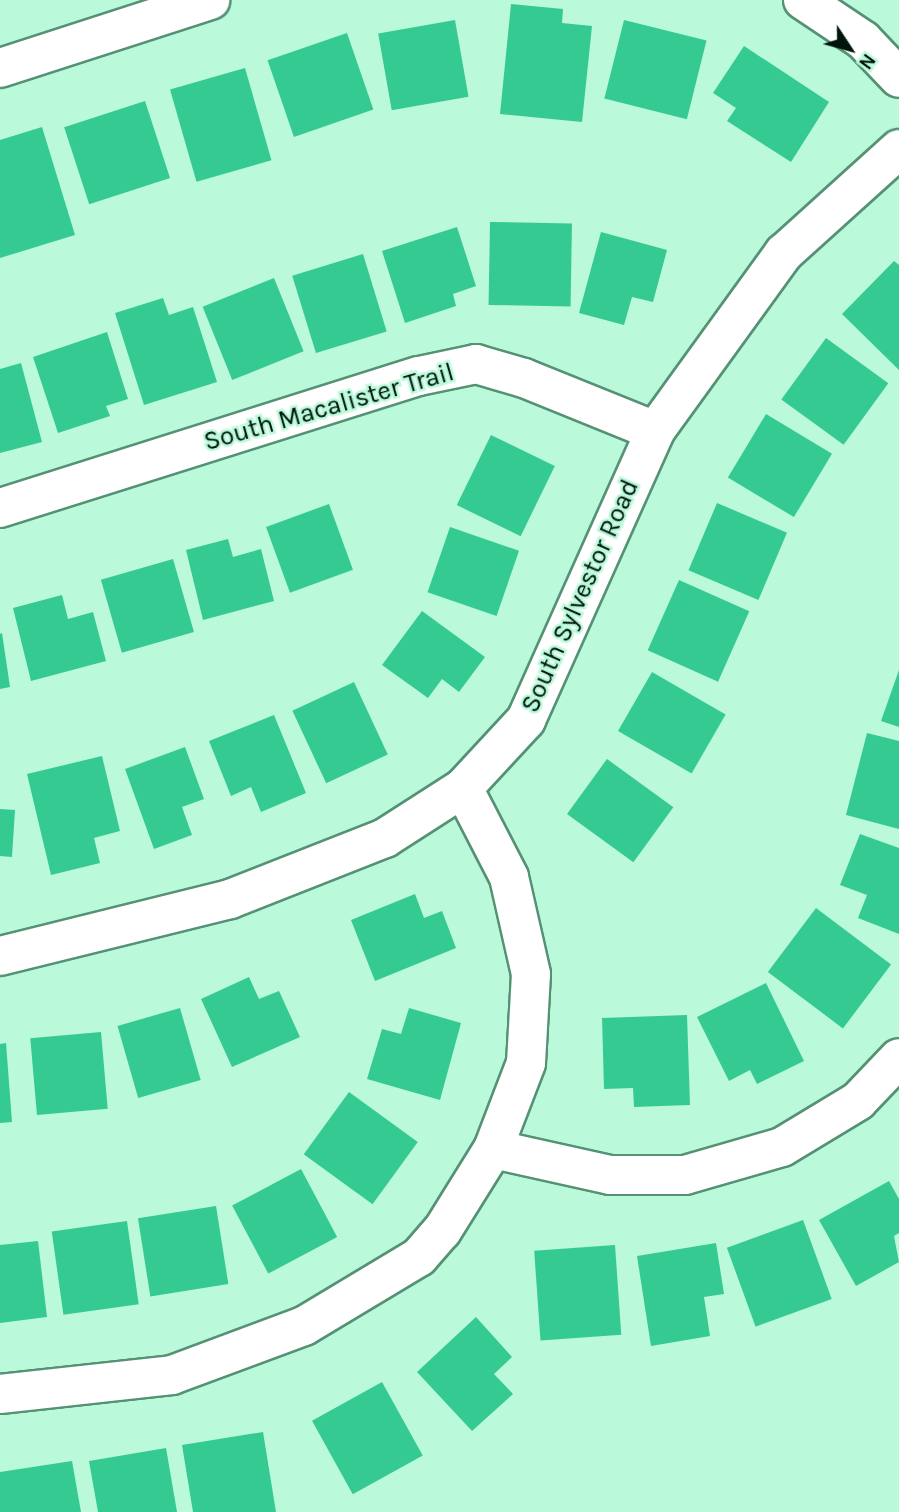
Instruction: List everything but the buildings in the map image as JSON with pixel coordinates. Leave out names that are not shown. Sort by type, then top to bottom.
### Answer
[{"type":"street","points":[[0,68],[210,0]]},
{"type":"street","points":[[803,0],[863,40],[899,78]]},
{"type":"street","name":"South Sylvestor Road","points":[[0,956],[230,899],[385,838],[463,788],[526,720],[655,431],[784,253],[899,149]]},
{"type":"street","name":"South Macalister Trail","points":[[0,508],[419,376],[476,365],[524,379],[655,431]]},
{"type":"street","points":[[0,1394],[172,1375],[304,1326],[419,1257],[442,1231],[493,1149],[526,1063],[531,974],[509,877],[463,788]]},
{"type":"street","points":[[493,1149],[610,1175],[685,1175],[782,1147],[858,1101],[899,1058]]}]
